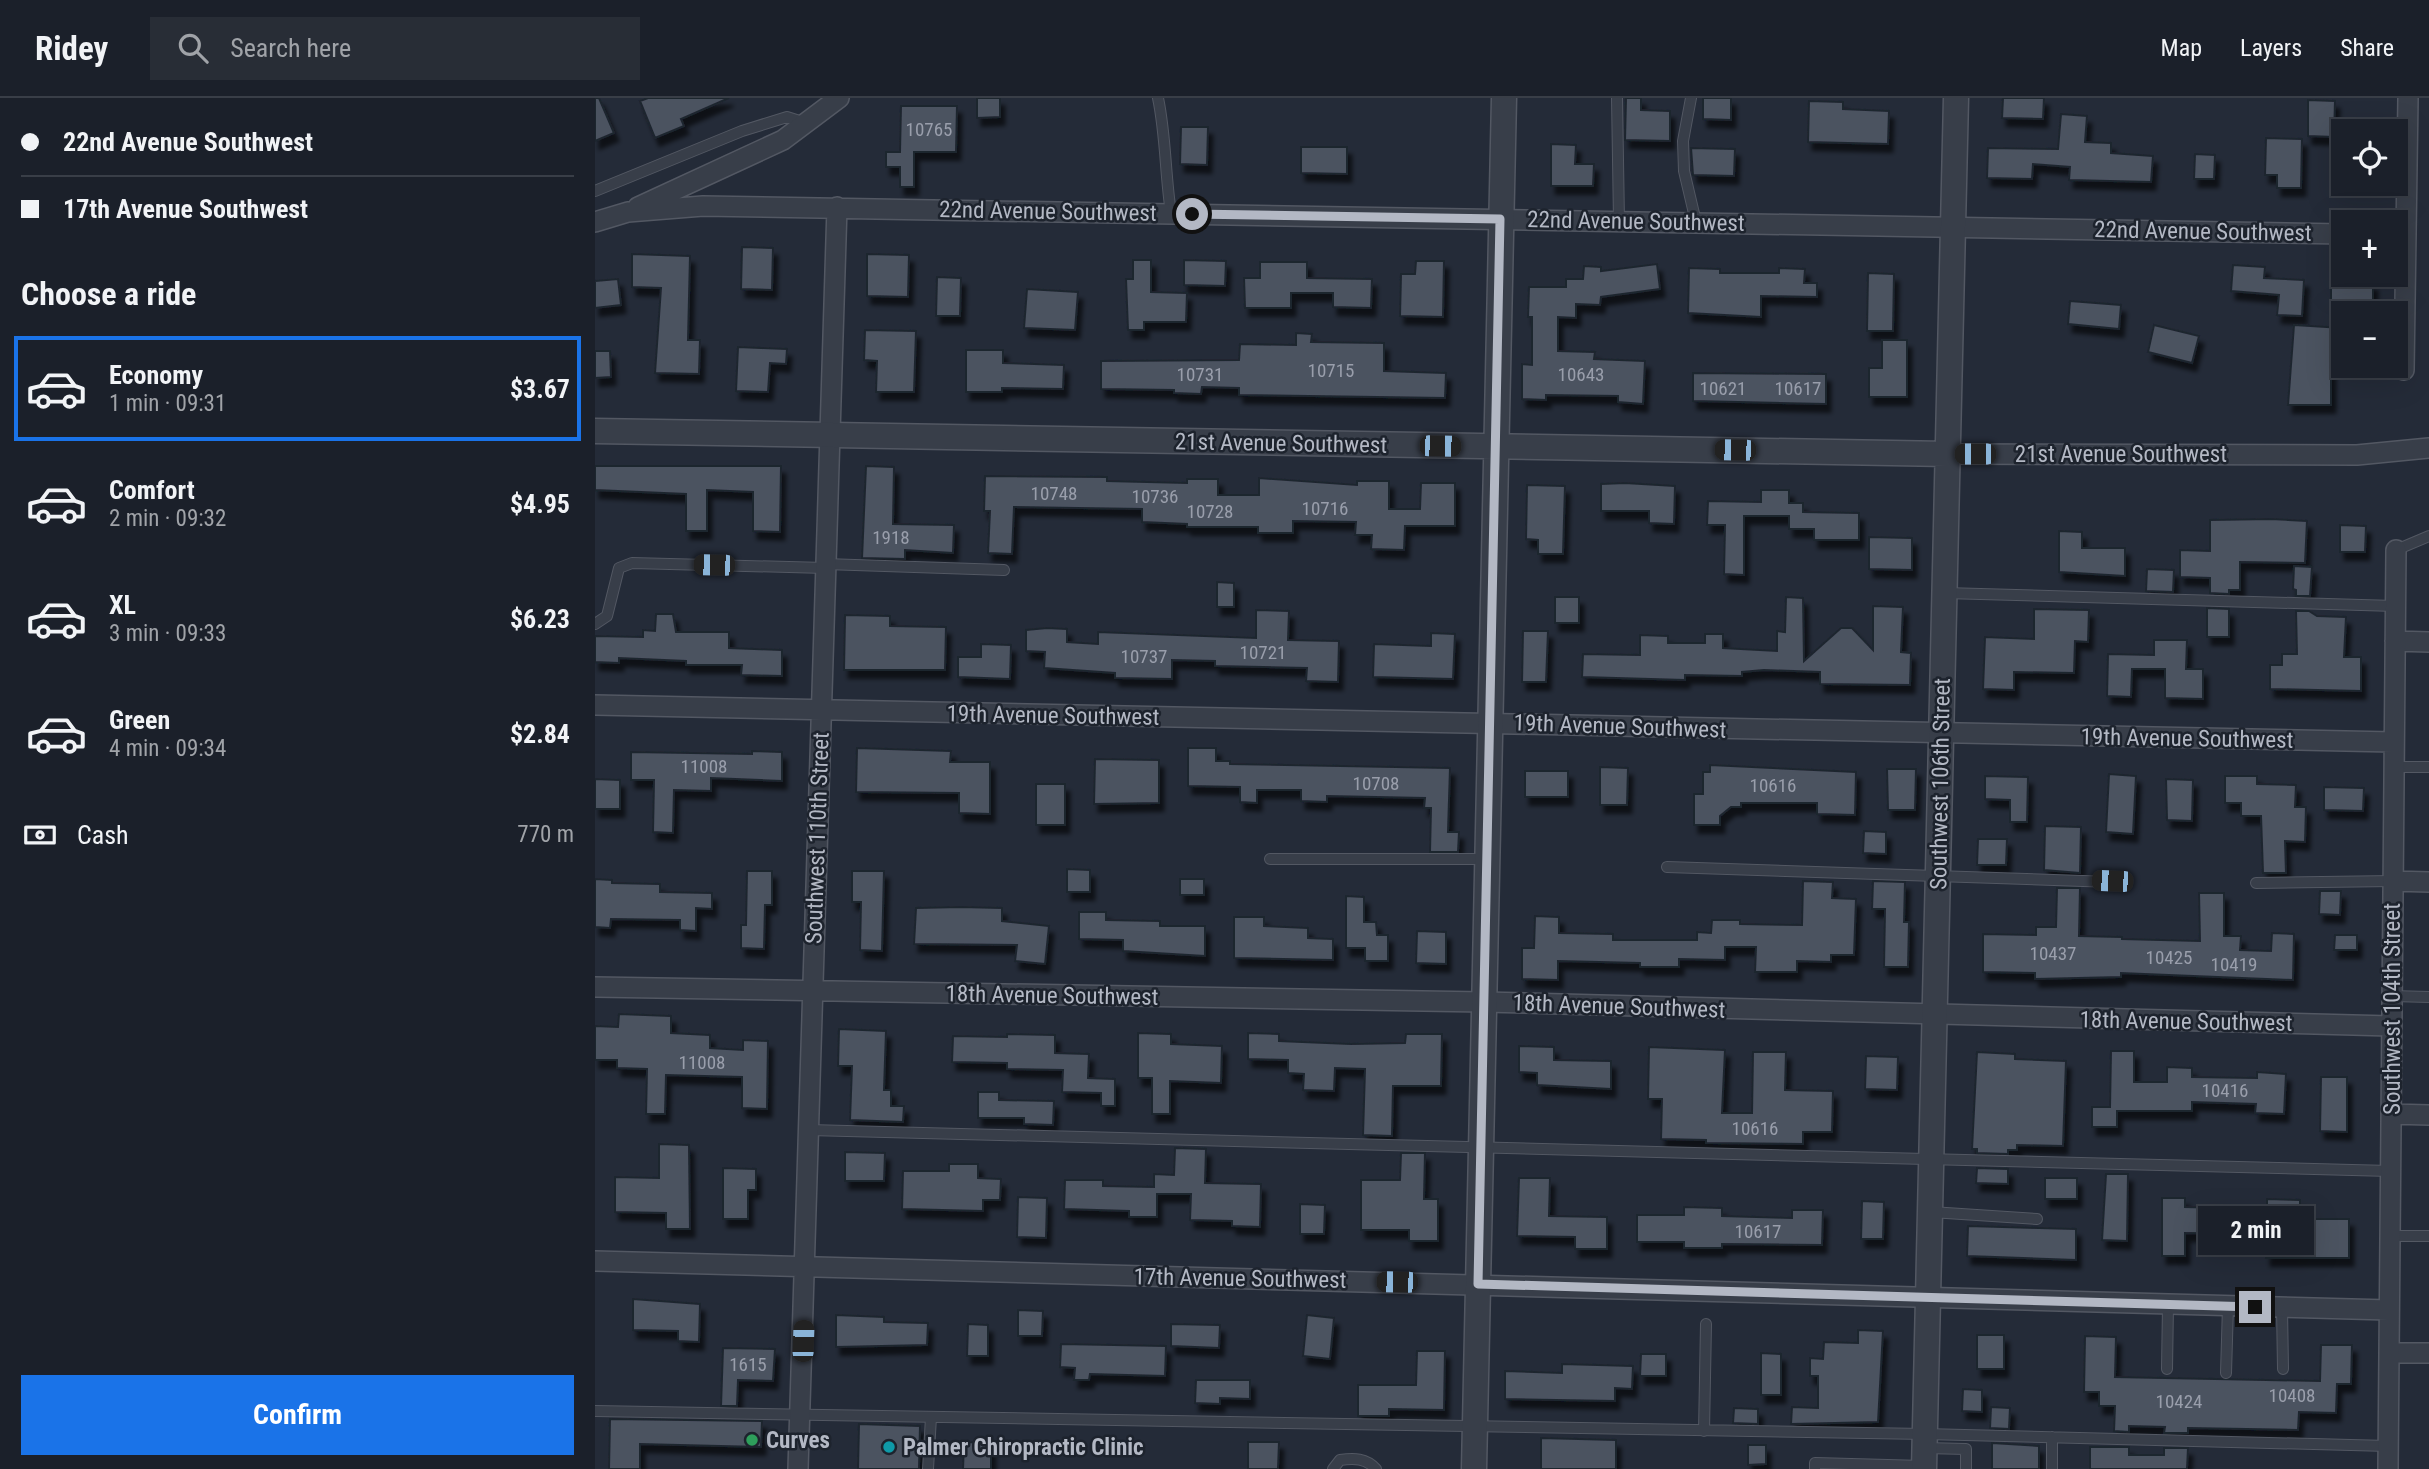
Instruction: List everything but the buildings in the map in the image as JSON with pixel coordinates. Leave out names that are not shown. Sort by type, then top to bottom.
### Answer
[{"type":"street","points":[[628,212],[783,140],[839,98]]},
{"type":"street","points":[[1474,1469],[1504,98]]},
{"type":"street","name":"Southwest 106th Street","points":[[1925,1455],[1956,98]]},
{"type":"street","points":[[2402,210],[2408,98]]},
{"type":"street","name":"22nd Avenue Southwest","points":[[595,222],[628,212],[703,206],[2331,234]]},
{"type":"street","name":"Southwest 110th Street","points":[[798,1469],[837,207]]},
{"type":"street","name":"21st Avenue Southwest","points":[[595,432],[1948,453],[2357,455],[2429,448]]},
{"type":"street","name":"Southwest 104th Street","points":[[2388,1469],[2396,550]]},
{"type":"street","points":[[2395,641],[2429,642]]},
{"type":"street","name":"19th Avenue Southwest","points":[[595,705],[821,712],[1489,722],[1941,734],[2393,741]]},
{"type":"street","points":[[2393,881],[2429,882]]},
{"type":"street","name":"18th Avenue Southwest","points":[[595,987],[1484,1002],[2391,1026]]},
{"type":"street","points":[[2391,1114],[2429,1115]]},
{"type":"street","name":"17th Avenue Southwest","points":[[595,1261],[2389,1311]]},
{"type":"street","points":[[2389,1353],[2429,1353]]},
{"type":"lane","points":[[1158,98],[1165,132],[1166,178],[1171,213]]},
{"type":"lane","points":[[1617,98],[1619,221]]},
{"type":"lane","points":[[1691,98],[1683,141],[1684,170],[1696,222]]},
{"type":"lane","points":[[595,191],[742,131],[787,117],[806,123]]},
{"type":"lane","points":[[2396,550],[2429,536]]},
{"type":"lane","points":[[595,624],[607,616],[619,568],[632,563],[1004,570]]},
{"type":"lane","points":[[1945,593],[2395,606]]},
{"type":"lane","points":[[2393,767],[2429,767]]},
{"type":"lane","points":[[1270,859],[1486,859]]},
{"type":"lane","points":[[1667,867],[2112,881]]},
{"type":"lane","points":[[2256,883],[2393,881]]},
{"type":"lane","points":[[2392,996],[2429,997]]},
{"type":"lane","points":[[809,1130],[2390,1171]]},
{"type":"lane","points":[[1930,1212],[2037,1219]]},
{"type":"lane","points":[[2390,1236],[2429,1236]]},
{"type":"lane","points":[[2167,1369],[2168,1305]]},
{"type":"lane","points":[[2226,1373],[2228,1306]]},
{"type":"lane","points":[[2282,1308],[2283,1370]]},
{"type":"lane","points":[[1705,1431],[1706,1324]]},
{"type":"lane","points":[[595,1411],[1705,1431],[1925,1455],[1966,1449],[1966,1469]]},
{"type":"lane","points":[[928,1469],[930,1417]]},
{"type":"lane","points":[[2052,1437],[2052,1469]]},
{"type":"lane","points":[[1815,1469],[1815,1464],[1925,1455],[2052,1437],[2388,1446]]},
{"type":"lane","points":[[1333,1469],[1340,1460],[1354,1458],[1370,1462],[1375,1469]]},
{"type":"place","name":"Curves","points":[[752,1440]]},
{"type":"place","name":"Palmer Chiropractic Clinic","points":[[889,1447]]},
{"type":"route","points":[[1192,214],[1500,219],[1478,1284],[2255,1307]]}]
